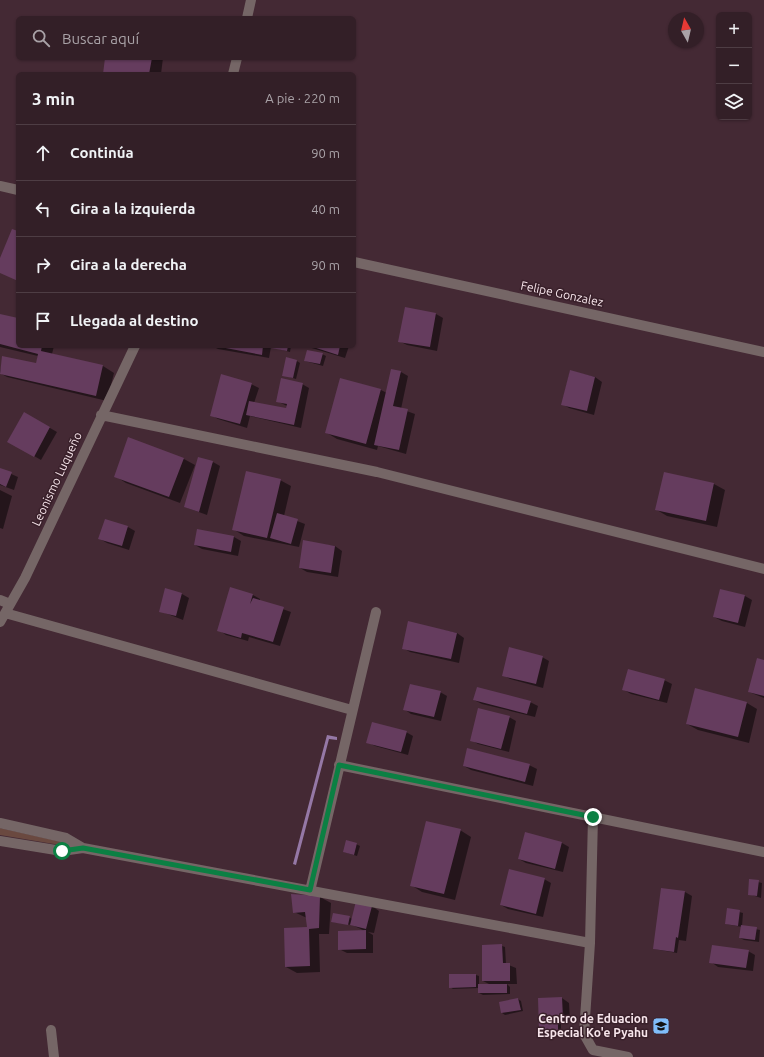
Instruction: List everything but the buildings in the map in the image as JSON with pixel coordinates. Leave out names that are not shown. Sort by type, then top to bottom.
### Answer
[{"type":"street","points":[[247,16],[251,0]]},
{"type":"street","points":[[234,72],[236,60]]},
{"type":"street","points":[[0,186],[16,190]]},
{"type":"street","name":"Felipe Gonzalez","points":[[356,262],[764,352]]},
{"type":"street","name":"Leonismo Luqueño","points":[[0,622],[25,578],[134,348]]},
{"type":"street","points":[[102,415],[376,472],[764,569]]},
{"type":"street","points":[[0,600],[8,608],[352,710]]},
{"type":"street","points":[[310,890],[376,612]]},
{"type":"street","points":[[339,765],[764,852]]},
{"type":"street","points":[[593,817],[590,943],[584,1034],[588,1044],[593,1050],[628,1057]]},
{"type":"street","points":[[0,823],[66,838],[83,848]]},
{"type":"street","points":[[0,841],[62,851],[83,848],[590,943]]},
{"type":"street","points":[[51,1030],[54,1057]]},
{"type":"shaded area","points":[[327,735],[337,737],[337,740],[329,739],[296,865],[293,864]]},
{"type":"shaded area","points":[[0,828],[67,844],[66,846],[0,835]]},
{"type":"place","name":"Centro de Eduacion Especial Ko'e Pyahu","points":[[661,1026]]},
{"type":"route","points":[[62,851],[83,848],[310,890],[339,765],[593,817]]}]
